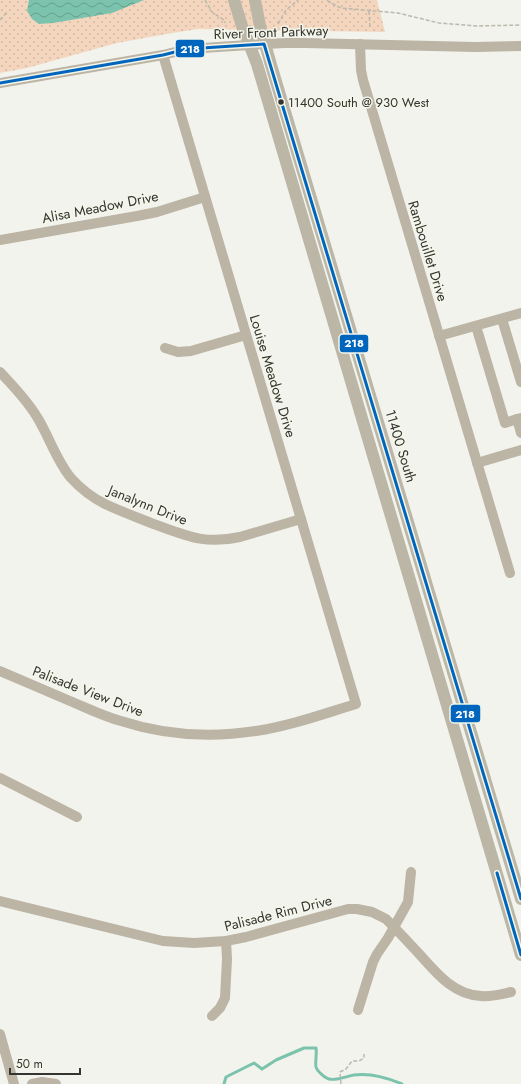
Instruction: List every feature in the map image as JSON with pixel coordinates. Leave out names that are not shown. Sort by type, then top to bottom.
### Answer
[{"type":"main road","points":[[234,0],[259,72],[521,955]]},
{"type":"main road","name":"11400 South","points":[[255,0],[264,44],[521,899]]},
{"type":"street","name":"River Front Parkway","points":[[0,83],[163,55],[186,49],[305,43],[475,47],[521,46]]},
{"type":"street","name":"Rambouillet Drive","points":[[360,44],[363,80],[510,573]]},
{"type":"street","name":"Louise Meadow Drive","points":[[163,55],[356,704]]},
{"type":"street","name":"Alisa Meadow Drive","points":[[0,240],[157,212],[205,197]]},
{"type":"street","points":[[439,336],[521,313]]},
{"type":"street","points":[[502,319],[521,382]]},
{"type":"street","points":[[476,326],[504,423],[519,419],[521,433]]},
{"type":"street","points":[[165,348],[178,352],[191,351],[246,335]]},
{"type":"street","name":"Janalynn Drive","points":[[0,372],[29,405],[44,428],[57,456],[71,478],[87,493],[105,504],[184,535],[209,540],[240,537],[301,519]]},
{"type":"street","points":[[477,463],[521,450]]},
{"type":"street","name":"Palisade View Drive","points":[[0,671],[97,713],[146,728],[173,733],[207,735],[257,731],[285,725],[356,704]]},
{"type":"street","points":[[0,778],[77,816]]},
{"type":"street","points":[[358,1010],[376,954],[388,938],[408,902],[411,872]]},
{"type":"street","name":"Palisade Rim Drive","points":[[0,901],[163,941],[194,943],[226,941],[262,934],[348,909],[364,910],[386,919],[443,979],[454,988],[467,994],[481,996],[511,992]]},
{"type":"street","points":[[212,1016],[220,1008],[225,998],[228,959],[226,941]]},
{"type":"street","points":[[0,1034],[14,1084]]},
{"type":"street","points":[[32,1084],[42,1082],[56,1084]]},
{"type":"path","points":[[205,0],[212,12],[224,20],[225,23]]},
{"type":"path","points":[[278,24],[286,10],[298,0]]},
{"type":"path","points":[[327,0],[341,8],[398,14],[439,23],[477,26],[521,25]]},
{"type":"path","points":[[369,11],[370,29]]},
{"type":"path","points":[[0,20],[7,12]]},
{"type":"path","points":[[341,1084],[340,1072],[346,1069],[352,1061],[362,1060],[364,1058],[364,1054]]},
{"type":"shaded area","points":[[0,0],[377,0],[385,32],[198,29],[117,43],[27,68],[0,73]]},
{"type":"water","points":[[29,0],[144,0],[112,13],[39,24],[32,19],[27,11]]},
{"type":"waterway","points":[[224,1084],[226,1077],[254,1063],[262,1069],[276,1060],[304,1048],[316,1048],[316,1067],[321,1074],[329,1079],[339,1079],[354,1075],[372,1075],[402,1084]]},
{"type":"transit line","name":"218","points":[[0,83],[163,55],[187,49],[264,44],[521,899]]},
{"type":"transit line","name":"218","points":[[497,873],[521,955]]},
{"type":"place","name":"11400 South @ 930 West","points":[[281,102]]}]
